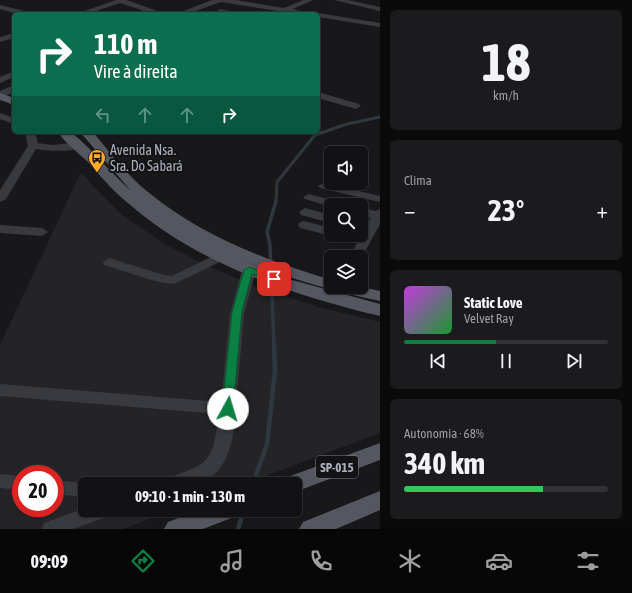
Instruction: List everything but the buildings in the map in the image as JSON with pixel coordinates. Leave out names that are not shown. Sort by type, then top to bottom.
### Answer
[{"type":"main road","points":[[69,134],[83,139],[142,194],[182,223],[241,255],[279,270],[324,283]]},
{"type":"main road","points":[[83,139],[117,185],[141,208],[191,242],[219,257],[287,284],[379,298]]},
{"type":"main road","points":[[364,294],[379,298]]},
{"type":"main road","name":"SP-015","points":[[302,481],[380,451]]},
{"type":"main road","points":[[311,529],[380,500]]},
{"type":"main road","points":[[179,528],[208,517]]},
{"type":"street","points":[[86,12],[121,0],[155,12]]},
{"type":"street","points":[[186,12],[219,0]]},
{"type":"street","points":[[223,0],[298,12]]},
{"type":"street","points":[[281,12],[309,0]]},
{"type":"street","points":[[338,0],[380,9]]},
{"type":"street","points":[[359,0],[380,5]]},
{"type":"street","points":[[0,6],[19,12]]},
{"type":"street","points":[[222,11],[227,12]]},
{"type":"street","points":[[320,15],[380,25]]},
{"type":"street","points":[[0,40],[12,36]]},
{"type":"street","points":[[0,80],[12,75]]},
{"type":"street","points":[[320,96],[356,106]]},
{"type":"street","points":[[0,116],[12,120]]},
{"type":"street","points":[[0,199],[33,146],[30,134]]},
{"type":"street","points":[[33,146],[52,148],[83,139]]},
{"type":"street","points":[[341,190],[380,199]]},
{"type":"street","points":[[309,197],[324,201]]},
{"type":"street","points":[[305,212],[324,217]]},
{"type":"street","points":[[368,212],[379,214]]},
{"type":"street","points":[[368,226],[379,214]]},
{"type":"street","points":[[304,225],[324,230]]},
{"type":"street","points":[[0,229],[42,232]]},
{"type":"street","points":[[108,262],[162,279],[174,280],[219,257]]},
{"type":"street","points":[[190,477],[203,472],[214,465],[220,455],[228,409],[237,312],[249,270]]},
{"type":"street","points":[[0,390],[228,409]]},
{"type":"street","points":[[0,481],[12,482]]},
{"type":"street","points":[[64,488],[78,489]]},
{"type":"street","points":[[51,529],[83,517]]},
{"type":"shaded area","points":[[81,172],[122,215],[168,246],[214,269],[257,287],[318,307],[380,322],[380,433],[263,477],[78,477],[78,517],[155,517],[123,529],[0,529],[0,345]]},
{"type":"waterway","points":[[320,133],[347,124],[380,117]]},
{"type":"waterway","points":[[276,202],[277,182],[315,135],[318,134]]},
{"type":"waterway","points":[[274,346],[270,245],[267,232],[276,201]]},
{"type":"waterway","points":[[255,477],[267,444],[275,371],[274,345]]},
{"type":"waterway","points":[[238,529],[242,517]]},
{"type":"place","name":"Avenida Nsa. Sra. Do Sabará","points":[[97,173]]},
{"type":"route","points":[[228,409],[237,312],[249,270],[274,279]]}]
